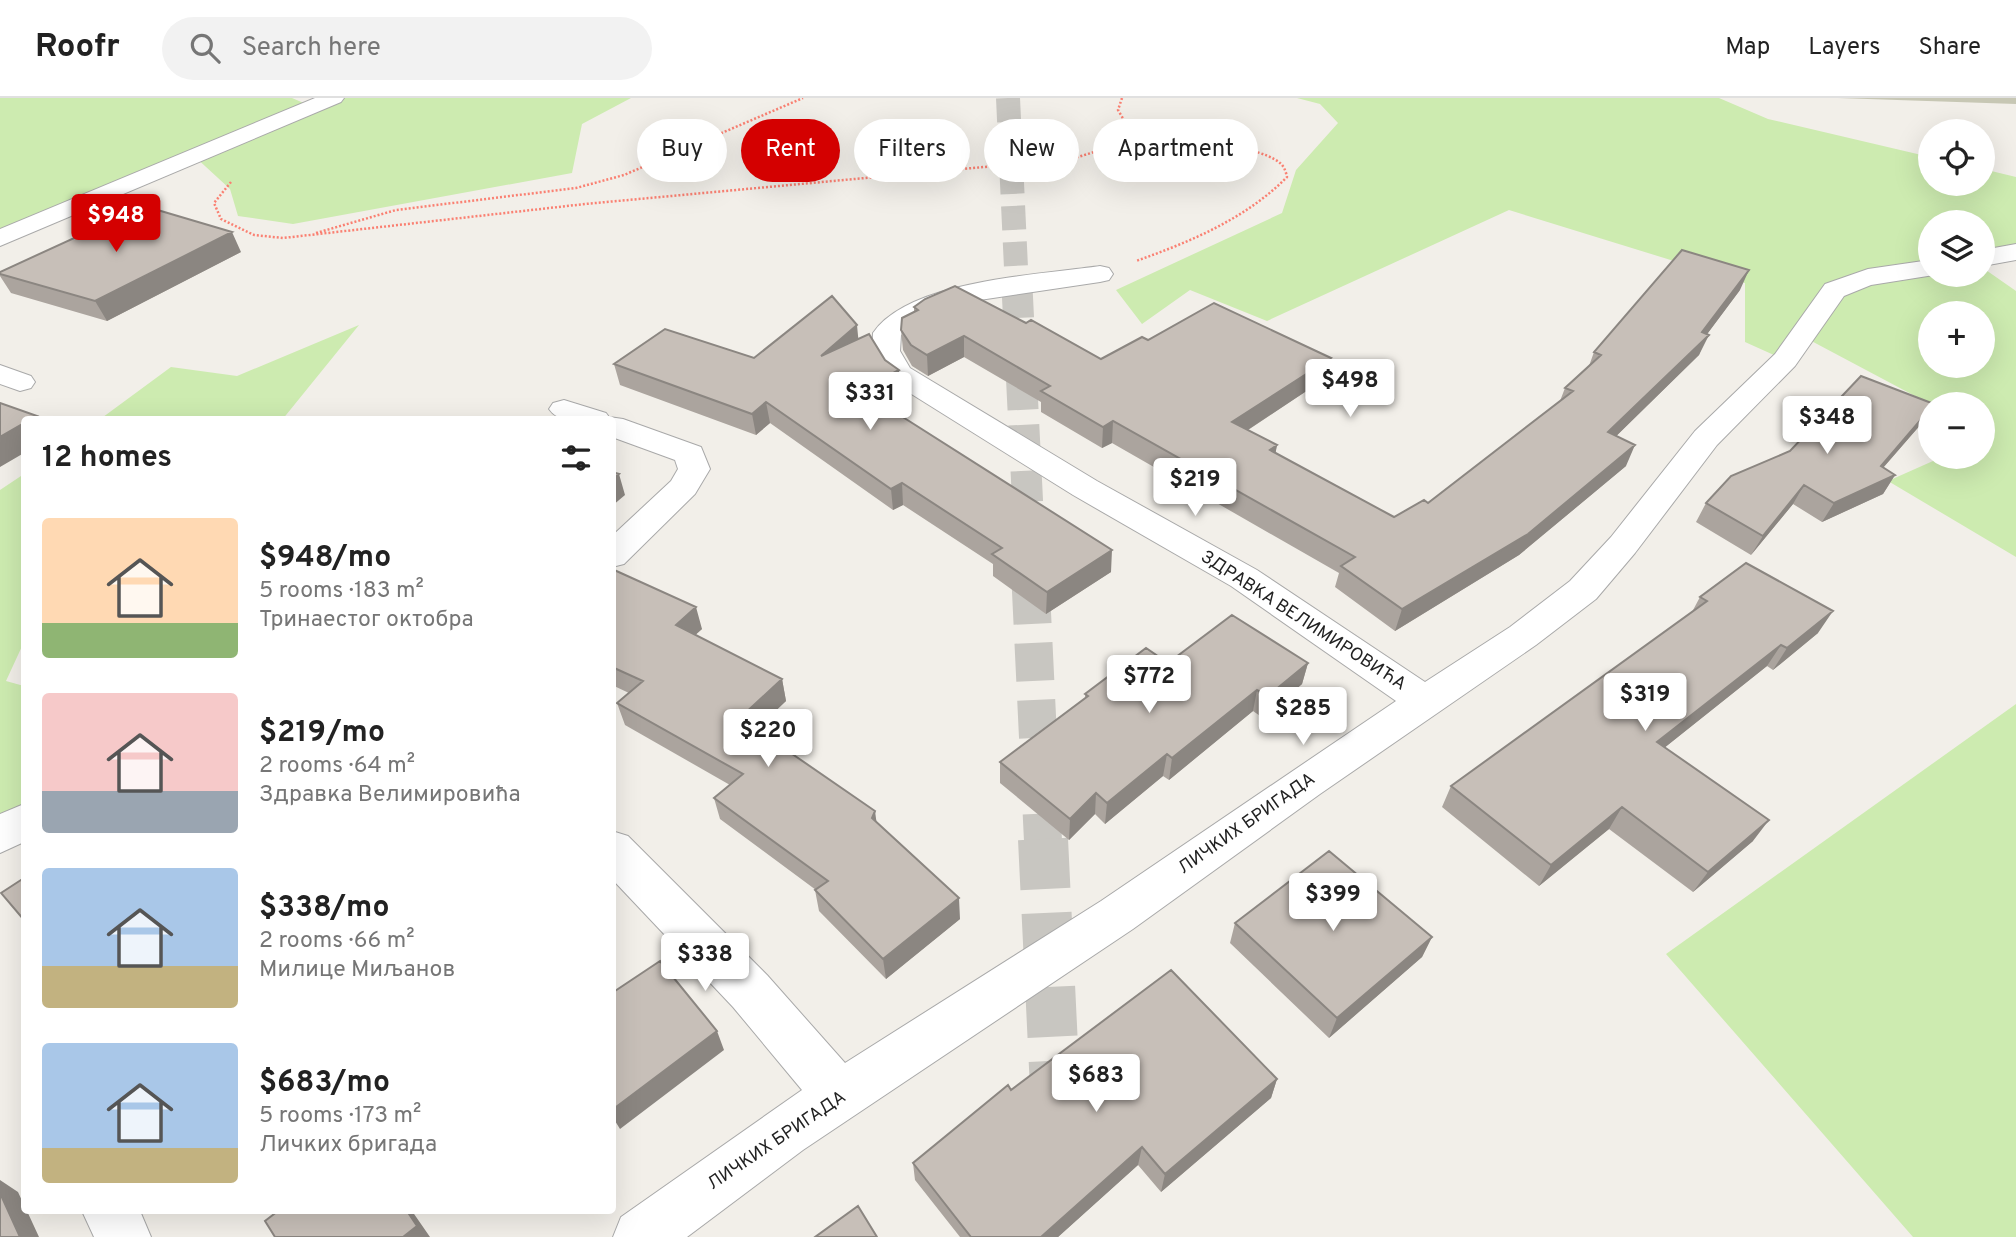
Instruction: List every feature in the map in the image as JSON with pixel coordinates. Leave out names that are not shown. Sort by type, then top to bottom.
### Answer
[{"type":"street","points":[[0,238],[230,139],[334,98]]},
{"type":"street","points":[[1995,256],[2016,252]]},
{"type":"street","name":"ЛИЧКИХ БРИГАДА","points":[[641,1237],[784,1132],[1117,915],[1305,782],[1523,636],[1583,590],[1623,545],[1706,438],[1785,360],[1834,290],[1861,279],[1918,270]]},
{"type":"street","name":"ЗДРАВКА ВЕЛИМИРОВИЋА","points":[[1100,274],[948,298],[929,304],[902,318],[887,333],[886,351],[899,374],[926,392],[1085,488],[1244,578],[1426,702]]},
{"type":"street","points":[[564,409],[584,416]]},
{"type":"street","points":[[616,427],[690,454],[694,469],[682,487],[616,552]]},
{"type":"street","points":[[0,835],[21,823]]},
{"type":"street","points":[[616,853],[750,991],[841,1097]]},
{"type":"street","points":[[112,1214],[123,1237]]},
{"type":"path","points":[[305,237],[344,223],[396,210],[576,188],[624,175],[803,98]]},
{"type":"path","points":[[1122,98],[1118,110],[1123,119]]},
{"type":"path","points":[[238,175],[214,203],[221,219],[254,235],[305,237],[585,204],[1070,159],[1093,153]]},
{"type":"path","points":[[1100,274],[1151,256],[1202,233],[1276,191],[1287,177],[1280,163],[1258,154]]},
{"type":"shaded area","points":[[1838,98],[2016,98],[2016,104]]},
{"type":"green space","points":[[0,98],[292,98],[313,107],[334,98],[631,98],[582,124],[572,173],[293,224],[238,216],[230,189],[193,155],[0,241]]},
{"type":"green space","points":[[1297,98],[1719,98],[1768,119],[1918,154],[1918,196],[1995,196],[1995,172],[2016,177],[2016,252],[1995,256],[1995,210],[1918,210],[1918,287],[1995,287],[1995,276],[2016,291],[2016,557],[1888,481],[1918,468],[1995,469],[1995,392],[1918,392],[1918,398],[1802,336],[1785,360],[1745,342],[1745,283],[1509,210],[1267,321],[1190,290],[1142,324],[1116,290],[1282,213],[1296,170],[1338,123],[1320,104]]},
{"type":"green space","points":[[359,325],[285,416],[104,416],[171,367],[237,376]]},
{"type":"green space","points":[[21,476],[21,648],[6,681],[21,685],[21,823],[0,835],[0,490]]},
{"type":"green space","points":[[2016,704],[2016,1237],[1913,1237],[1666,954]]},
{"type":"building","points":[[144,206],[232,232],[95,301],[0,274],[0,272]]},
{"type":"building","points":[[1682,250],[1749,270],[1702,332],[1709,335],[1608,432],[1635,445],[1528,534],[1402,609],[1341,566],[1355,557],[1113,421],[1103,427],[1041,391],[1050,386],[964,336],[927,355],[911,345],[901,330],[902,318],[918,310],[914,307],[925,299],[955,286],[1026,323],[1031,320],[1101,359],[1142,337],[1148,340],[1214,303],[1331,358],[1232,422],[1277,445],[1270,450],[1394,517],[1424,500],[1428,503],[1573,391],[1565,388],[1601,355],[1594,352]]},
{"type":"building","points":[[832,296],[857,325],[821,356],[869,334],[885,360],[899,370],[872,384],[898,402],[887,407],[1112,550],[1047,592],[992,554],[1002,548],[902,483],[891,489],[766,402],[752,414],[614,364],[665,329],[754,358]]},
{"type":"building","points":[[1861,376],[1918,398],[1918,423],[1881,466],[1895,475],[1834,503],[1804,485],[1763,536],[1706,503],[1731,476],[1790,451]]},
{"type":"building","points":[[0,403],[37,416],[21,416],[21,425],[0,437]]},
{"type":"building","points":[[1746,563],[1833,611],[1787,648],[1781,645],[1657,742],[1769,820],[1708,872],[1622,807],[1551,865],[1451,786],[1707,601],[1700,597]]},
{"type":"building","points":[[616,571],[696,607],[676,625],[782,679],[740,718],[875,811],[872,818],[959,898],[883,959],[815,890],[828,881],[714,798],[743,774],[617,703],[643,681],[616,669]]},
{"type":"building","points":[[1232,615],[1308,663],[1268,696],[1257,690],[1172,758],[1167,754],[1107,803],[1096,793],[1070,819],[1000,762],[1088,696],[1085,694],[1146,648],[1168,663]]},
{"type":"building","points":[[1329,851],[1432,937],[1337,1018],[1235,923]]},
{"type":"building","points":[[21,880],[21,916],[1,893]]},
{"type":"building","points":[[660,961],[717,1031],[616,1107],[616,990]]},
{"type":"building","points":[[1171,970],[1277,1079],[1165,1174],[1142,1147],[1041,1237],[971,1237],[913,1163],[1008,1085],[1011,1090]]},
{"type":"building","points":[[0,1193],[20,1237],[0,1237]]},
{"type":"building","points":[[858,1206],[877,1237],[815,1237]]},
{"type":"building","points":[[274,1214],[409,1214],[417,1226],[403,1237],[275,1237],[265,1221]]},
{"type":"tunnel","points":[[1008,98],[1017,289]]},
{"type":"tunnel","points":[[1017,287],[1029,531]]},
{"type":"tunnel","points":[[1028,529],[1043,841]]},
{"type":"tunnel","points":[[1043,839],[1056,1109]]}]
